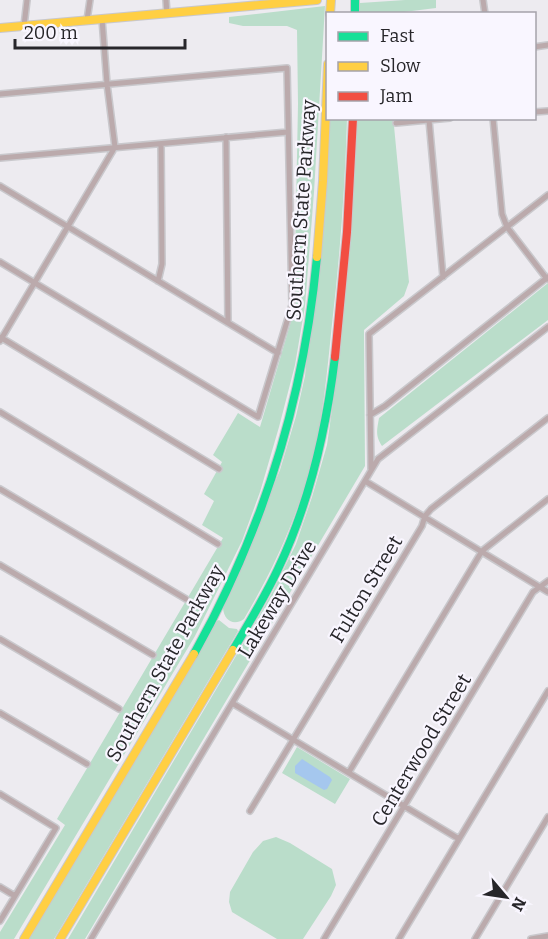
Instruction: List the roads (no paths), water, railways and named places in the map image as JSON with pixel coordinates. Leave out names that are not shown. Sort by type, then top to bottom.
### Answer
[{"type":"main road","points":[[0,28],[317,0]]},
{"type":"main road","name":"Southern State Parkway","points":[[24,939],[205,634],[236,572],[265,499],[290,418],[310,319],[318,255],[326,85]]},
{"type":"main road","points":[[60,939],[257,610],[279,569],[296,527],[314,475],[328,406],[343,283],[353,120]]},
{"type":"street","points":[[24,26],[27,0]]},
{"type":"street","points":[[87,20],[90,0]]},
{"type":"street","points":[[166,0],[167,14]]},
{"type":"street","points":[[102,19],[115,147],[1,338],[219,469]]},
{"type":"street","points":[[0,94],[287,68],[292,305],[258,417],[0,262]]},
{"type":"street","points":[[396,123],[429,120],[443,277]]},
{"type":"street","points":[[370,415],[385,406],[547,278],[507,227],[502,214],[493,120]]},
{"type":"street","points":[[0,158],[288,132]]},
{"type":"street","points":[[226,137],[228,323]]},
{"type":"street","points":[[158,281],[162,264],[161,144]]},
{"type":"street","points":[[0,186],[278,353]]},
{"type":"street","points":[[371,470],[369,334],[548,195]]},
{"type":"street","name":"Lakeway Drive","points":[[91,939],[378,459],[548,327]]},
{"type":"street","points":[[0,412],[218,544]]},
{"type":"street","name":"Fulton Street","points":[[250,811],[422,526],[425,516],[548,418]]},
{"type":"street","points":[[365,481],[548,592]]},
{"type":"street","points":[[0,489],[186,599]]},
{"type":"street","points":[[349,772],[482,551],[548,499]]},
{"type":"street","points":[[0,565],[153,655]]},
{"type":"street","name":"Centerwood Street","points":[[324,939],[533,592],[548,581]]},
{"type":"street","points":[[0,639],[119,709]]},
{"type":"street","points":[[399,939],[548,691]]},
{"type":"street","points":[[232,703],[459,839]]},
{"type":"street","points":[[0,713],[87,764]]},
{"type":"street","points":[[0,794],[56,828],[0,921]]},
{"type":"street","points":[[475,939],[548,817]]},
{"type":"street","points":[[0,887],[15,896]]},
{"type":"street","points":[[531,939],[548,936]]},
{"type":"water","points":[[302,759],[330,777],[332,780],[327,789],[324,790],[295,773],[295,766]]}]
